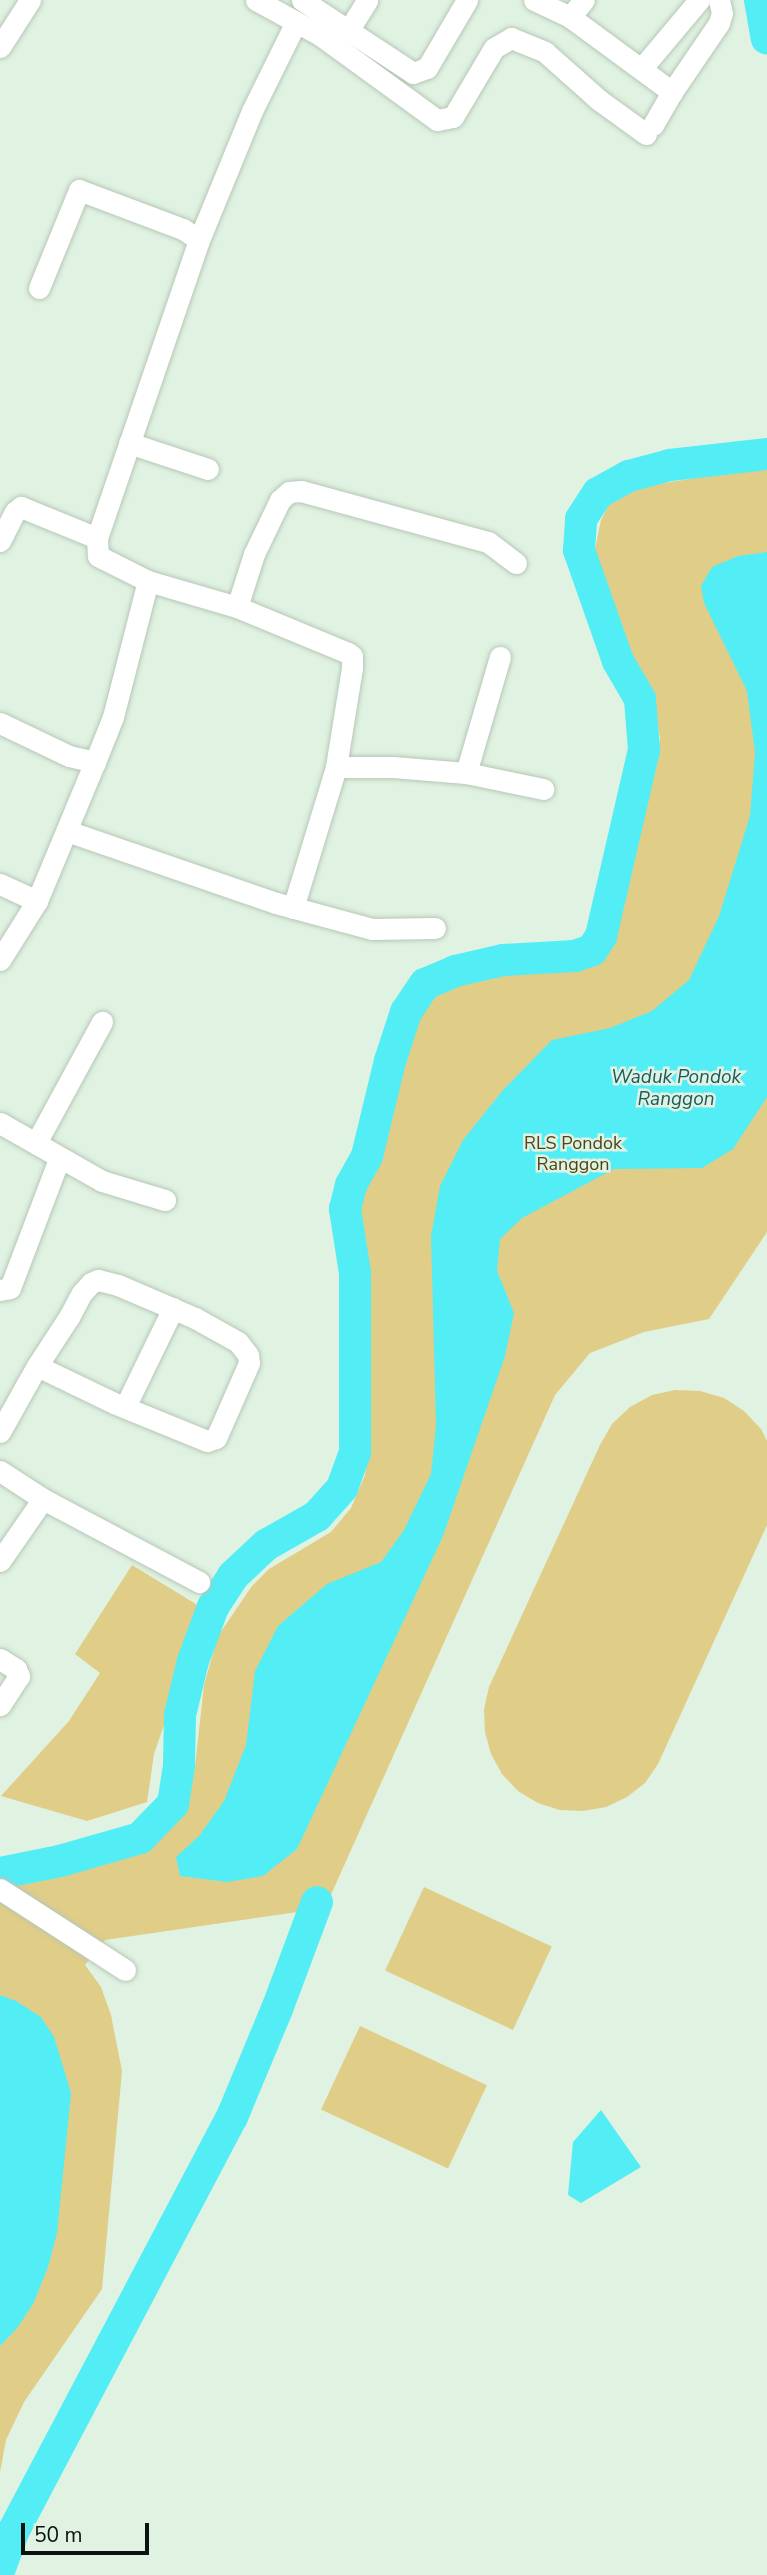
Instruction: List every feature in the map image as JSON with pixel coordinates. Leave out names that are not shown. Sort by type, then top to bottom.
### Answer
[{"type":"street","points":[[0,47],[30,0]]},
{"type":"street","points":[[256,0],[320,36],[437,120],[453,117],[495,48],[502,41],[511,38],[525,41],[545,52],[599,100],[649,129],[719,23],[722,13],[719,0]]},
{"type":"street","points":[[302,0],[402,68],[420,73],[427,68],[467,0]]},
{"type":"street","points":[[348,32],[367,0]]},
{"type":"street","points":[[534,0],[570,18],[672,92]]},
{"type":"street","points":[[570,18],[584,0]]},
{"type":"street","points":[[642,68],[699,0]]},
{"type":"street","points":[[293,908],[336,767],[352,656],[336,646],[237,607],[148,581],[98,556],[97,538],[199,240],[252,111],[295,24]]},
{"type":"street","points":[[39,288],[79,190],[183,229],[199,240]]},
{"type":"street","points":[[129,443],[208,469]]},
{"type":"street","points":[[237,607],[254,554],[280,500],[289,492],[301,491],[488,542],[516,564]]},
{"type":"street","points":[[0,541],[15,512],[21,508],[97,538]]},
{"type":"street","points":[[0,960],[37,901],[113,716],[148,581]]},
{"type":"street","points":[[466,773],[500,657]]},
{"type":"street","points":[[0,723],[69,756],[95,762]]},
{"type":"street","points":[[336,767],[393,767],[466,773],[543,789]]},
{"type":"street","points":[[67,831],[293,908],[372,929],[435,928]]},
{"type":"street","points":[[0,884],[37,901]]},
{"type":"street","points":[[36,1143],[102,1022]]},
{"type":"street","points":[[0,1124],[102,1181],[165,1200]]},
{"type":"street","points":[[0,1290],[10,1288],[59,1159]]},
{"type":"street","points":[[0,1432],[37,1366],[91,1283],[105,1281],[173,1308],[238,1342],[248,1355],[249,1363],[216,1438],[207,1441],[37,1366]]},
{"type":"street","points":[[125,1407],[173,1308]]},
{"type":"street","points":[[0,1471],[43,1499],[199,1583]]},
{"type":"street","points":[[0,1561],[43,1499]]},
{"type":"street","points":[[0,1659],[16,1669],[19,1676],[0,1705]]},
{"type":"street","points":[[0,1889],[125,1970]]},
{"type":"green space","name":"RLS Pondok Ranggon","points":[[767,467],[767,1232],[709,1319],[644,1332],[590,1353],[555,1395],[325,1908],[105,1940],[85,1965],[101,1987],[111,2015],[122,2071],[102,2289],[24,2402],[6,2440],[0,2472],[0,1881],[148,1842],[164,1829],[185,1796],[195,1767],[204,1685],[218,1636],[252,1586],[269,1569],[331,1532],[351,1508],[365,1475],[370,1429],[352,1215],[354,1197],[378,1151],[401,1052],[413,1017],[432,991],[459,979],[533,963],[575,963],[596,956],[608,937],[654,767],[660,738],[653,699],[605,595],[595,549],[601,520],[612,498],[638,487]]},
{"type":"green space","points":[[675,1390],[700,1391],[724,1398],[744,1411],[761,1429],[767,1441],[767,1525],[658,1764],[645,1783],[627,1797],[606,1807],[583,1811],[560,1810],[538,1803],[518,1791],[502,1774],[491,1754],[485,1732],[484,1709],[489,1687],[612,1424],[630,1407],[652,1395]]},
{"type":"green space","points":[[132,1565],[204,1609],[154,1754],[147,1802],[87,1821],[1,1796],[69,1721],[100,1673],[75,1654]]},
{"type":"green space","points":[[424,1887],[552,1947],[513,2030],[385,1970]]},
{"type":"green space","points":[[360,2026],[487,2085],[448,2169],[321,2109]]},
{"type":"water","name":"Waduk Pondok Ranggon","points":[[767,552],[767,1097],[733,1149],[702,1168],[614,1169],[522,1218],[500,1239],[497,1271],[514,1313],[505,1356],[443,1536],[297,1849],[263,1876],[227,1882],[180,1876],[176,1857],[199,1836],[224,1801],[246,1745],[255,1671],[278,1626],[327,1584],[381,1562],[404,1530],[431,1474],[436,1426],[431,1236],[440,1186],[463,1140],[503,1090],[552,1040],[610,1028],[652,1011],[689,980],[719,916],[750,816],[755,753],[747,691],[704,603],[701,586],[712,567],[738,556]]},
{"type":"water","points":[[0,1995],[16,2001],[41,2017],[54,2037],[71,2093],[57,2233],[48,2267],[34,2302],[18,2327],[0,2346]]},
{"type":"water","points":[[601,2110],[641,2167],[581,2203],[568,2195],[573,2142]]},
{"type":"waterway","points":[[760,0],[767,38]]},
{"type":"waterway","points":[[0,1873],[60,1861],[140,1838],[173,1804],[179,1765],[180,1715],[193,1661],[213,1607],[233,1576],[266,1545],[317,1516],[342,1488],[355,1453],[355,1273],[345,1209],[351,1185],[367,1156],[390,1061],[406,1012],[425,984],[455,971],[503,960],[575,956],[592,950],[601,936],[644,750],[640,699],[618,661],[579,550],[581,519],[598,493],[629,476],[670,465],[767,454]]},
{"type":"waterway","points":[[0,2568],[13,2532],[232,2117],[277,2009],[317,1902]]}]
